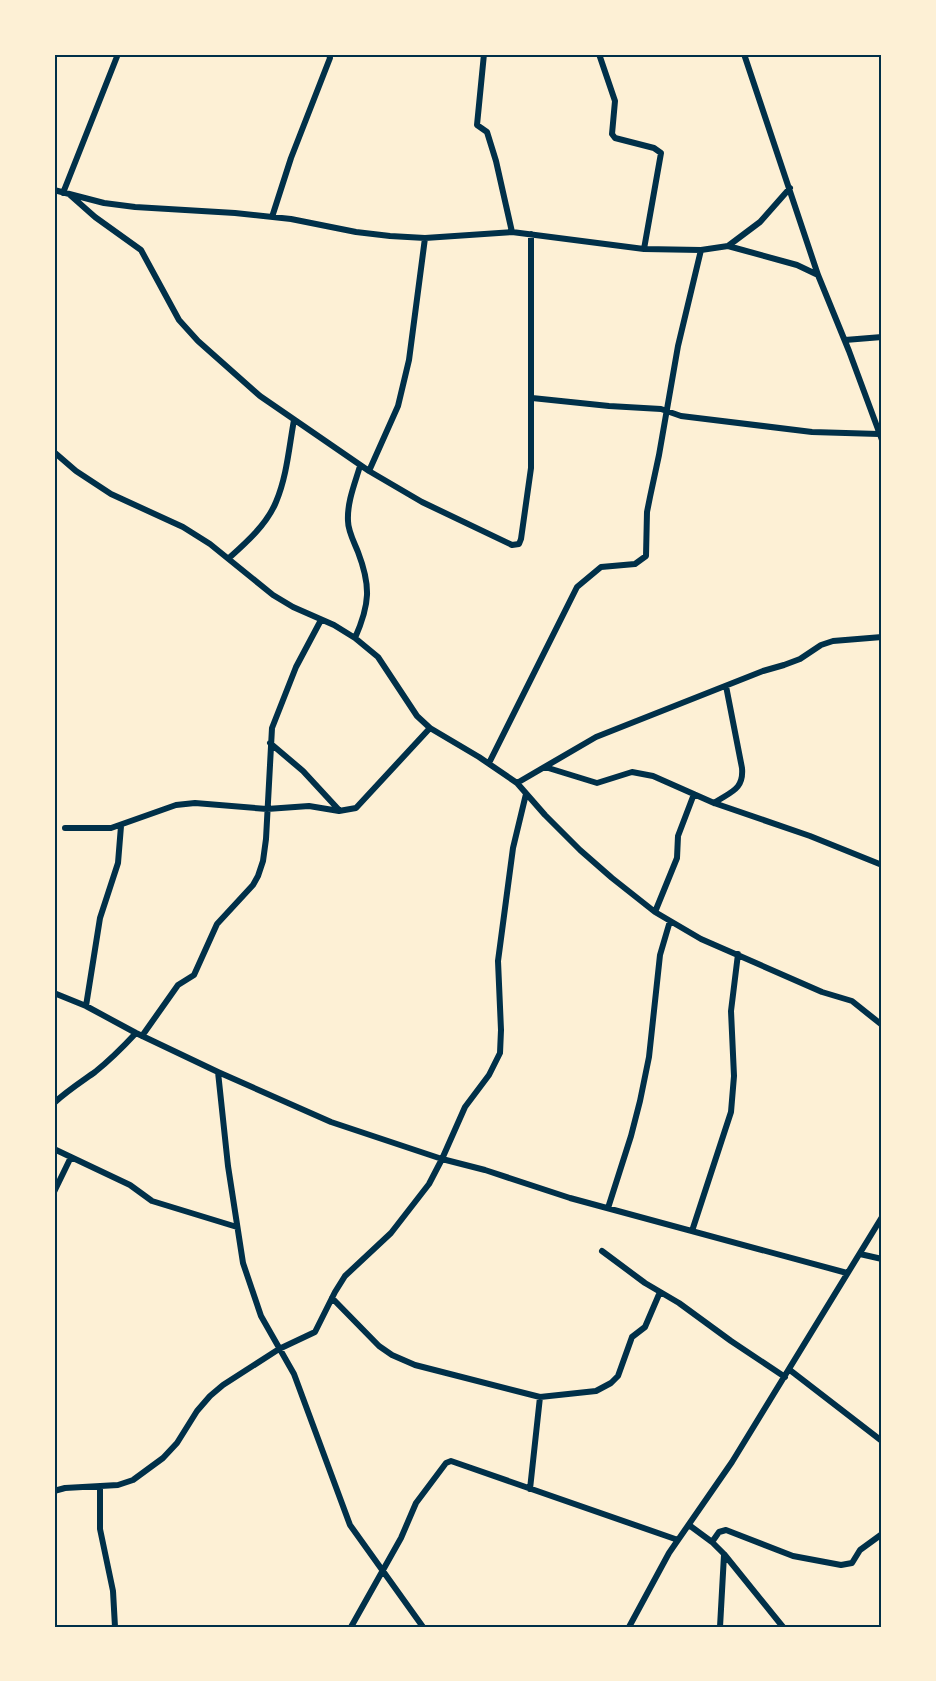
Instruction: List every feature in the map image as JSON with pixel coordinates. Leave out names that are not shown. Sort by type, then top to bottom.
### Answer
[{"type":"street","points":[[66,193],[118,54]]},
{"type":"street","points":[[272,217],[291,158],[330,58],[328,54]]},
{"type":"street","points":[[484,54],[477,125],[487,132],[512,232]]},
{"type":"street","points":[[599,54],[615,101],[612,134],[615,138],[654,148],[661,153],[644,249]]},
{"type":"street","points":[[532,398],[667,411],[681,416],[812,432],[881,437],[818,275],[744,54]]},
{"type":"street","points":[[728,246],[760,222],[790,188]]},
{"type":"street","points":[[54,190],[104,203],[272,217],[356,232],[425,238],[512,232],[644,249],[701,250],[728,246],[797,265],[818,275]]},
{"type":"street","points":[[66,193],[141,250],[173,312],[198,340],[260,396],[360,466],[423,502],[512,546],[519,544],[531,468],[531,234]]},
{"type":"street","points":[[369,471],[398,406],[409,360],[425,238]]},
{"type":"street","points":[[489,763],[577,587],[601,567],[635,564],[646,556],[647,512],[678,346],[701,250]]},
{"type":"street","points":[[844,340],[882,337]]},
{"type":"street","points":[[229,558],[251,538],[276,503],[284,478],[294,420]]},
{"type":"street","points":[[54,452],[76,471],[111,494],[183,527],[229,558],[273,595],[356,638],[378,657],[417,716],[430,728],[489,763],[517,783],[580,850],[655,912],[701,939],[822,992],[852,1001],[882,1025]]},
{"type":"street","points":[[356,638],[368,603],[368,590],[362,562],[348,523],[349,508],[360,466]]},
{"type":"street","points":[[54,1103],[139,1035],[178,985],[194,975],[217,924],[253,885],[263,861],[272,728],[296,667],[321,620]]},
{"type":"street","points":[[517,783],[596,737],[763,670],[800,659],[821,645],[833,641],[882,637]]},
{"type":"street","points":[[714,803],[740,787],[743,781],[726,686]]},
{"type":"street","points":[[65,828],[111,828],[176,805],[195,804],[267,809],[309,806],[339,811],[356,808],[430,728]]},
{"type":"street","points":[[270,742],[303,771],[339,811]]},
{"type":"street","points":[[545,767],[597,783],[636,772],[653,776],[714,803],[810,836],[882,865]]},
{"type":"street","points":[[54,1491],[65,1488],[118,1485],[133,1480],[163,1458],[177,1443],[197,1411],[223,1385],[279,1350],[315,1332],[345,1276],[391,1233],[429,1184],[465,1107],[492,1070],[500,1053],[498,961],[513,848],[526,794]]},
{"type":"street","points":[[655,912],[677,858],[678,836],[694,794]]},
{"type":"street","points":[[86,1006],[100,918],[118,863],[120,826]]},
{"type":"street","points":[[608,1208],[640,1101],[648,1057],[660,955],[670,921]]},
{"type":"street","points":[[692,1231],[731,1112],[734,1076],[732,987],[738,954]]},
{"type":"street","points":[[54,993],[86,1006],[139,1035],[218,1072],[331,1122],[442,1159],[608,1208],[847,1273]]},
{"type":"street","points":[[218,1072],[228,1166],[243,1263],[261,1316],[294,1374],[350,1525],[382,1573],[423,1627]]},
{"type":"street","points":[[54,1149],[130,1185],[152,1201],[237,1227]]},
{"type":"street","points":[[54,1192],[71,1156]]},
{"type":"street","points":[[629,1627],[663,1563],[732,1462],[882,1217]]},
{"type":"street","points":[[602,1251],[785,1377]]},
{"type":"street","points":[[860,1254],[882,1259]]},
{"type":"street","points":[[332,1298],[379,1346],[392,1355],[415,1365],[540,1397],[596,1391],[611,1383],[618,1376],[632,1336],[645,1327],[660,1292]]},
{"type":"street","points":[[790,1370],[882,1441]]},
{"type":"street","points":[[530,1489],[540,1397]]},
{"type":"street","points":[[351,1627],[401,1538],[416,1503],[446,1463],[451,1461],[678,1540]]},
{"type":"street","points":[[100,1486],[100,1529],[113,1591],[116,1627]]},
{"type":"street","points":[[689,1525],[724,1554],[783,1627]]},
{"type":"street","points":[[712,1542],[719,1532],[726,1530],[793,1557],[848,1565],[852,1563],[860,1550],[882,1534]]},
{"type":"street","points":[[720,1627],[724,1554]]}]
